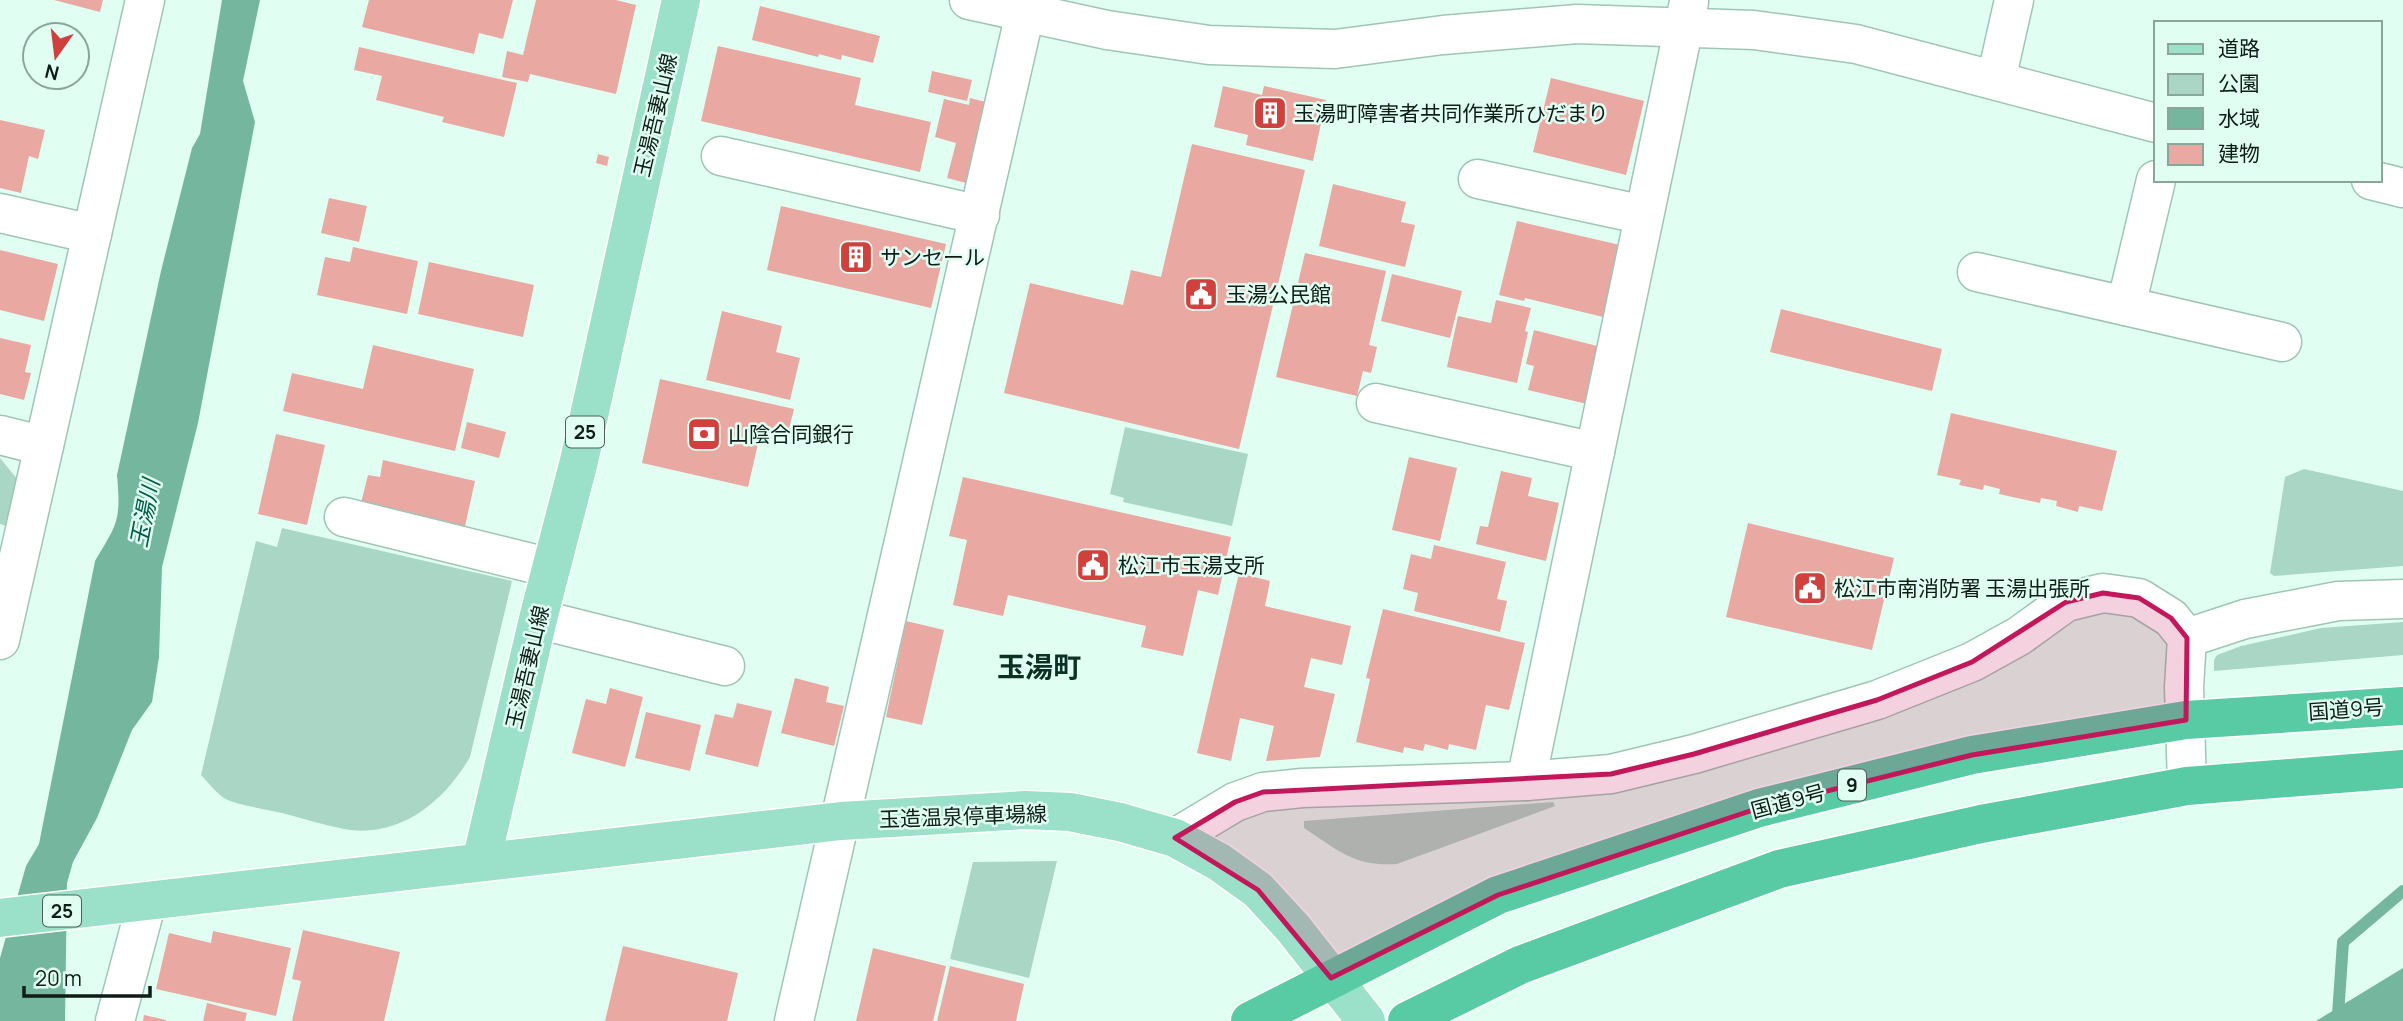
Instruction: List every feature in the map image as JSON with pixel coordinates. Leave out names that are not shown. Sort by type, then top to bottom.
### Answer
[{"type":"highway","name":"国道9号","points":[[1250,1021],[1498,895],[1759,808],[1972,755],[2186,720],[2403,706]]},
{"type":"highway","points":[[1407,1021],[1520,965],[1779,869],[1981,824],[2187,786],[2403,769]]},
{"type":"main road","name":"玉湯吾妻山線","points":[[481,862],[538,619],[579,461],[681,0]]},
{"type":"main road","name":"玉造温泉停車場線","points":[[481,862],[841,821],[1025,810],[1070,812],[1121,822],[1175,838],[1219,862],[1258,890],[1293,928],[1366,1021]]},
{"type":"main road","name":"25","points":[[0,918],[481,862]]},
{"type":"street","points":[[0,640],[145,0]]},
{"type":"street","points":[[970,0],[1027,6],[1107,30],[1209,45],[1335,49],[1443,35],[1686,13],[1754,30],[1856,44],[2154,122]]},
{"type":"street","points":[[1996,80],[2014,0]]},
{"type":"street","points":[[794,1021],[1027,6]]},
{"type":"street","points":[[1526,781],[1686,13]]},
{"type":"street","points":[[721,156],[980,215]]},
{"type":"street","points":[[1478,179],[1644,215]]},
{"type":"street","points":[[2126,306],[2156,182]]},
{"type":"street","points":[[2379,182],[2403,188]]},
{"type":"street","points":[[0,213],[93,234]]},
{"type":"street","points":[[1977,272],[2282,342]]},
{"type":"street","points":[[1376,403],[1595,452]]},
{"type":"street","points":[[0,435],[44,446]]},
{"type":"street","points":[[344,517],[551,568]]},
{"type":"street","points":[[1175,838],[1235,802],[1263,792],[1302,788],[1526,781],[1611,774],[1694,754],[1878,700],[1972,663],[2019,636],[2066,602],[2103,593],[2139,598],[2171,618],[2187,638],[2184,687],[2187,786]]},
{"type":"street","points":[[2187,638],[2245,619],[2338,601],[2403,599]]},
{"type":"street","points":[[538,619],[725,666]]},
{"type":"street","points":[[115,1021],[135,903]]},
{"type":"highlighted area","points":[[2103,593],[2139,598],[2171,618],[2187,638],[2186,720],[1972,755],[1759,808],[1498,895],[1331,978],[1258,890],[1175,838],[1235,802],[1263,792],[1611,774],[1694,754],[1877,700],[1972,662],[2066,602]]},
{"type":"green space","points":[[1125,427],[1248,454],[1232,526],[1123,502],[1124,498],[1110,494]]},
{"type":"green space","points":[[0,458],[18,480],[7,526],[0,524]]},
{"type":"green space","points":[[2304,469],[2403,491],[2403,566],[2274,576],[2270,573],[2285,477]]},
{"type":"green space","points":[[282,528],[512,581],[470,757],[447,789],[418,814],[401,822],[364,831],[329,826],[229,801],[201,775],[256,541],[277,547]]},
{"type":"green space","points":[[2403,622],[2403,655],[2214,671],[2217,655],[2241,646],[2321,628]]},
{"type":"green space","points":[[1553,802],[1555,806],[1397,864],[1358,860],[1337,850],[1304,828],[1304,821]]},
{"type":"green space","points":[[1057,861],[1029,978],[950,959],[973,862]]},
{"type":"water","name":"玉湯川","points":[[222,0],[260,0],[243,81],[255,122],[198,423],[162,567],[159,657],[152,702],[132,730],[97,818],[73,862],[67,883],[65,1021],[0,1021],[0,958],[26,866],[39,844],[95,561],[116,521],[117,475],[161,271],[192,148],[200,134]]},
{"type":"water","points":[[2403,968],[2403,1021],[2316,1021]]},
{"type":"building","points":[[54,0],[103,0],[100,12]]},
{"type":"building","points":[[369,0],[513,0],[503,39],[479,33],[474,54],[362,27]]},
{"type":"building","points":[[536,0],[616,0],[636,5],[616,94],[530,74],[528,82],[502,77],[507,51],[523,55]]},
{"type":"building","points":[[760,6],[880,36],[873,63],[842,55],[841,60],[819,54],[818,57],[752,40]]},
{"type":"building","points":[[718,46],[861,78],[855,105],[931,122],[920,172],[701,121]]},
{"type":"building","points":[[359,47],[517,83],[504,137],[442,122],[444,117],[376,100],[382,76],[354,70]]},
{"type":"building","points":[[932,71],[972,80],[967,101],[928,92]]},
{"type":"building","points":[[1551,78],[1644,101],[1626,175],[1533,152]]},
{"type":"building","name":"玉湯町障害者共同作業所ひだまり","points":[[1223,86],[1262,95],[1264,86],[1326,100],[1313,161],[1246,145],[1248,135],[1214,127]]},
{"type":"building","points":[[970,98],[986,102],[966,183],[947,178],[956,143],[935,137],[944,99],[969,105]]},
{"type":"building","points":[[0,120],[45,130],[38,159],[29,156],[21,193],[0,188]]},
{"type":"building","name":"玉湯公民館","points":[[1192,144],[1305,170],[1239,449],[1004,393],[1030,283],[1123,305],[1131,270],[1161,277]]},
{"type":"building","points":[[598,154],[609,157],[607,166],[596,163]]},
{"type":"building","points":[[1333,184],[1406,202],[1401,222],[1415,225],[1405,267],[1319,246]]},
{"type":"building","points":[[329,198],[367,206],[359,242],[321,233]]},
{"type":"building","name":"サンセール","points":[[781,206],[946,244],[931,308],[767,270]]},
{"type":"building","points":[[1517,221],[1620,245],[1603,317],[1525,298],[1524,301],[1499,295]]},
{"type":"building","points":[[353,247],[418,261],[407,314],[317,295],[325,257],[350,262]]},
{"type":"building","points":[[0,250],[58,264],[44,321],[0,310]]},
{"type":"building","points":[[1305,253],[1386,271],[1369,345],[1377,347],[1371,373],[1363,371],[1357,396],[1276,377]]},
{"type":"building","points":[[429,262],[534,285],[523,337],[418,314]]},
{"type":"building","points":[[1392,274],[1462,291],[1450,338],[1381,321]]},
{"type":"building","points":[[1496,300],[1531,308],[1517,383],[1447,367],[1458,316],[1491,323]]},
{"type":"building","points":[[1781,309],[1942,349],[1932,391],[1770,352]]},
{"type":"building","points":[[722,311],[782,326],[776,352],[800,358],[790,400],[706,380]]},
{"type":"building","points":[[1534,330],[1601,347],[1587,404],[1528,390],[1534,366],[1526,364]]},
{"type":"building","points":[[0,338],[31,345],[25,372],[31,373],[24,400],[0,394]]},
{"type":"building","points":[[373,345],[474,369],[455,451],[283,411],[292,373],[363,389]]},
{"type":"building","name":"山陰合同銀行","points":[[660,379],[794,409],[787,437],[761,431],[748,487],[642,463]]},
{"type":"building","points":[[1951,413],[2117,451],[2102,511],[2079,506],[2078,512],[2056,506],[2057,501],[2041,498],[2040,503],[1999,494],[2000,489],[1984,485],[1983,490],[1959,485],[1961,480],[1937,475]]},
{"type":"building","points":[[467,422],[506,432],[499,458],[461,448]]},
{"type":"building","points":[[276,434],[325,445],[307,525],[258,514]]},
{"type":"building","points":[[1409,457],[1457,468],[1440,541],[1392,530]]},
{"type":"building","points":[[383,460],[475,481],[463,535],[359,511],[368,475],[380,477]]},
{"type":"building","points":[[1501,471],[1532,478],[1528,496],[1559,503],[1546,561],[1476,544],[1480,526],[1488,527]]},
{"type":"building","name":"松江市玉湯支所","points":[[963,477],[1231,537],[1218,595],[1198,590],[1183,656],[1141,647],[1146,626],[1008,595],[1003,616],[953,605],[967,540],[949,536]]},
{"type":"building","name":"松江市南消防署 玉湯出張所","points":[[1748,523],[1894,558],[1872,650],[1726,617]]},
{"type":"building","points":[[1434,545],[1506,562],[1497,599],[1507,601],[1500,632],[1414,611],[1418,593],[1403,589],[1411,554],[1431,559]]},
{"type":"building","points":[[1239,573],[1270,581],[1265,606],[1351,626],[1342,665],[1311,658],[1304,687],[1335,694],[1320,757],[1266,761],[1274,726],[1240,718],[1231,761],[1197,753]]},
{"type":"building","points":[[1383,609],[1525,643],[1509,710],[1486,705],[1476,750],[1449,744],[1448,750],[1425,744],[1423,751],[1404,747],[1403,753],[1356,742],[1370,679],[1366,678]]},
{"type":"building","points":[[906,621],[944,630],[922,725],[886,717]]},
{"type":"building","points":[[795,678],[829,687],[826,702],[844,706],[834,746],[781,733]]},
{"type":"building","points":[[610,688],[643,697],[625,767],[572,753],[586,699],[606,704]]},
{"type":"building","points":[[737,703],[772,711],[758,767],[705,754],[715,714],[733,718]]},
{"type":"building","points":[[646,712],[701,725],[690,771],[635,758]]},
{"type":"building","points":[[303,930],[400,952],[384,1021],[292,1021],[301,981],[292,979]]},
{"type":"building","points":[[213,931],[291,948],[276,1016],[156,989],[169,933],[211,943]]},
{"type":"building","points":[[623,946],[738,973],[727,1021],[605,1021]]},
{"type":"building","points":[[873,948],[946,966],[933,1021],[856,1021]]},
{"type":"building","points":[[950,966],[1024,984],[1016,1021],[937,1021]]},
{"type":"building","points":[[207,1003],[247,1013],[245,1021],[203,1021]]},
{"type":"building","points":[[144,1015],[166,1020],[166,1021],[143,1021]]},
{"type":"waterway","points":[[2338,1015],[2343,942],[2403,891]]},
{"type":"place","name":"玉湯町障害者共同作業所ひだまり","points":[[1270,113]]},
{"type":"place","name":"サンセール","points":[[856,257]]},
{"type":"place","name":"玉湯公民館","points":[[1201,294]]},
{"type":"place","name":"山陰合同銀行","points":[[704,434]]},
{"type":"place","name":"松江市玉湯支所","points":[[1093,565]]},
{"type":"place","name":"松江市南消防署 玉湯出張所","points":[[1810,588]]},
{"type":"district","name":"玉湯町","points":[[1039,666]]}]
